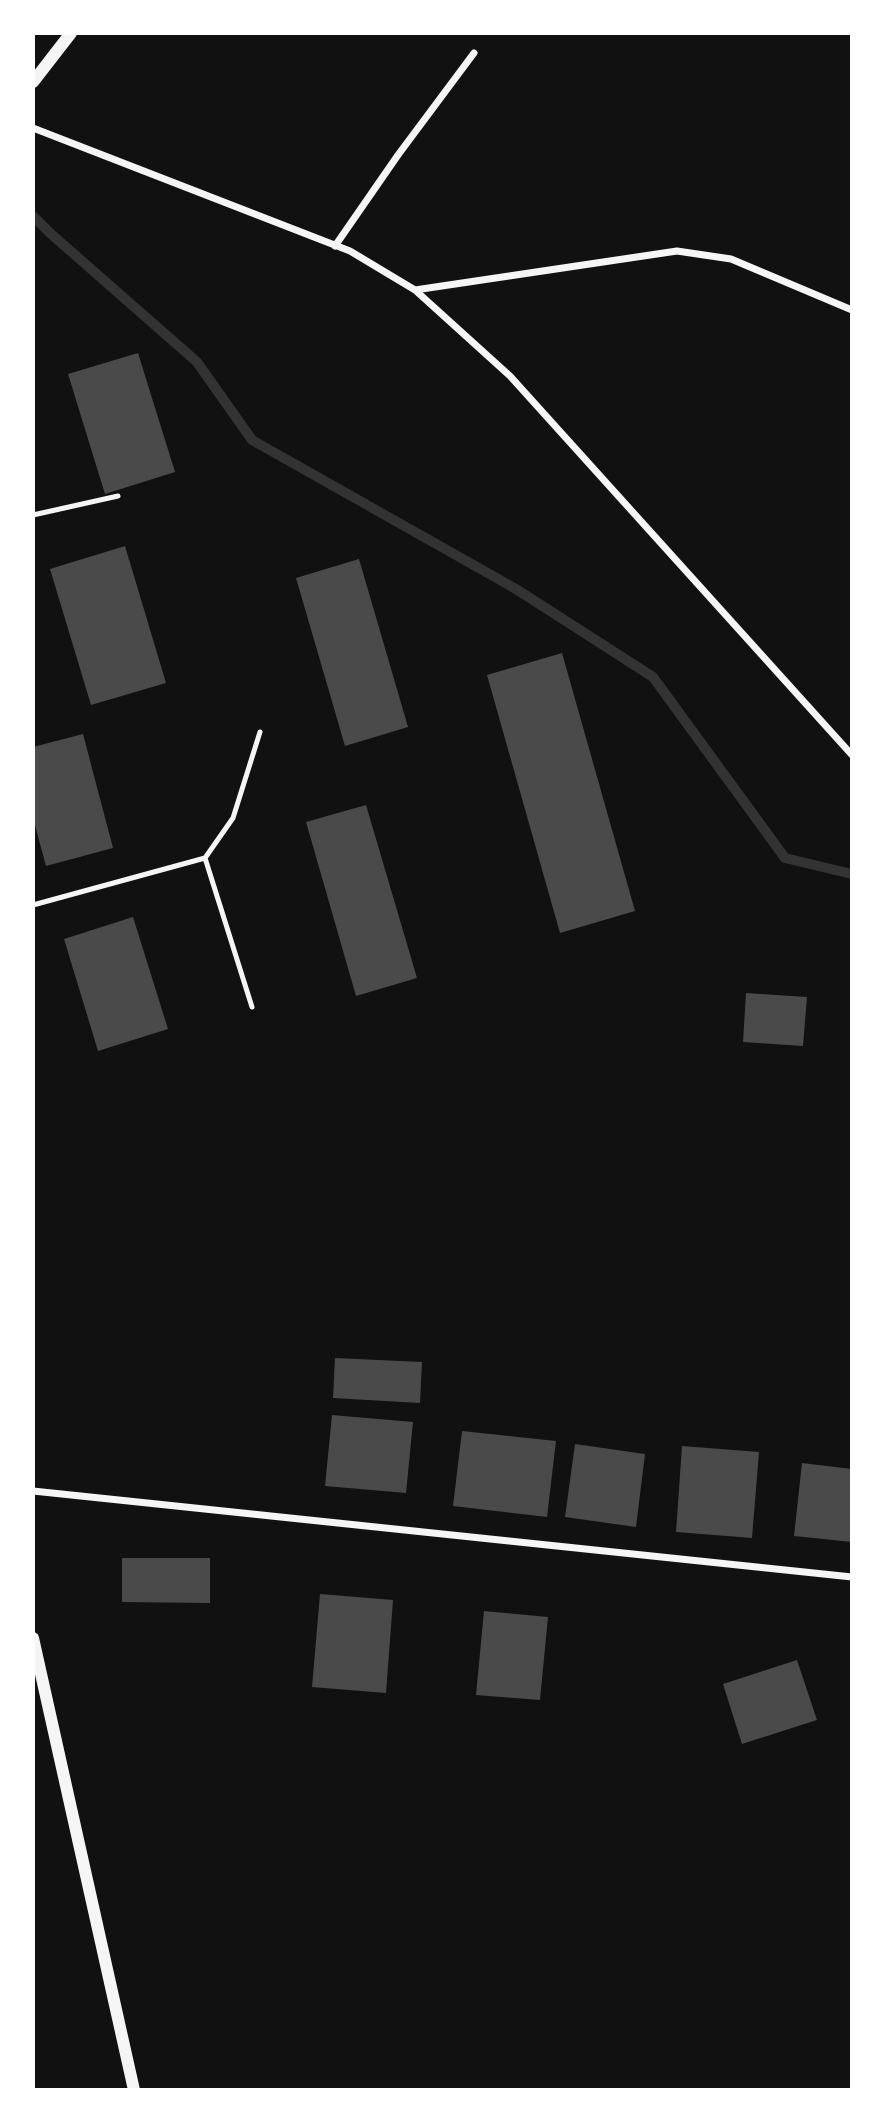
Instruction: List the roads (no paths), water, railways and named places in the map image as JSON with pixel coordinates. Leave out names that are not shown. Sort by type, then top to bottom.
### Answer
[{"type":"street","points":[[33,82],[71,33]]},
{"type":"street","points":[[335,246],[474,53]]},
{"type":"street","points":[[33,128],[350,251],[415,290],[510,376],[852,755]]},
{"type":"street","points":[[415,290],[677,251],[731,258],[852,310]]},
{"type":"street","points":[[33,1491],[852,1577]]},
{"type":"street","points":[[33,1637],[134,2090]]},
{"type":"lane","points":[[33,514],[118,496]]},
{"type":"lane","points":[[33,905],[205,858],[233,818],[260,732]]},
{"type":"lane","points":[[205,858],[251,1007]]},
{"type":"waterway","points":[[33,216],[197,362],[252,440],[516,589],[653,677],[785,858],[852,874]]}]
